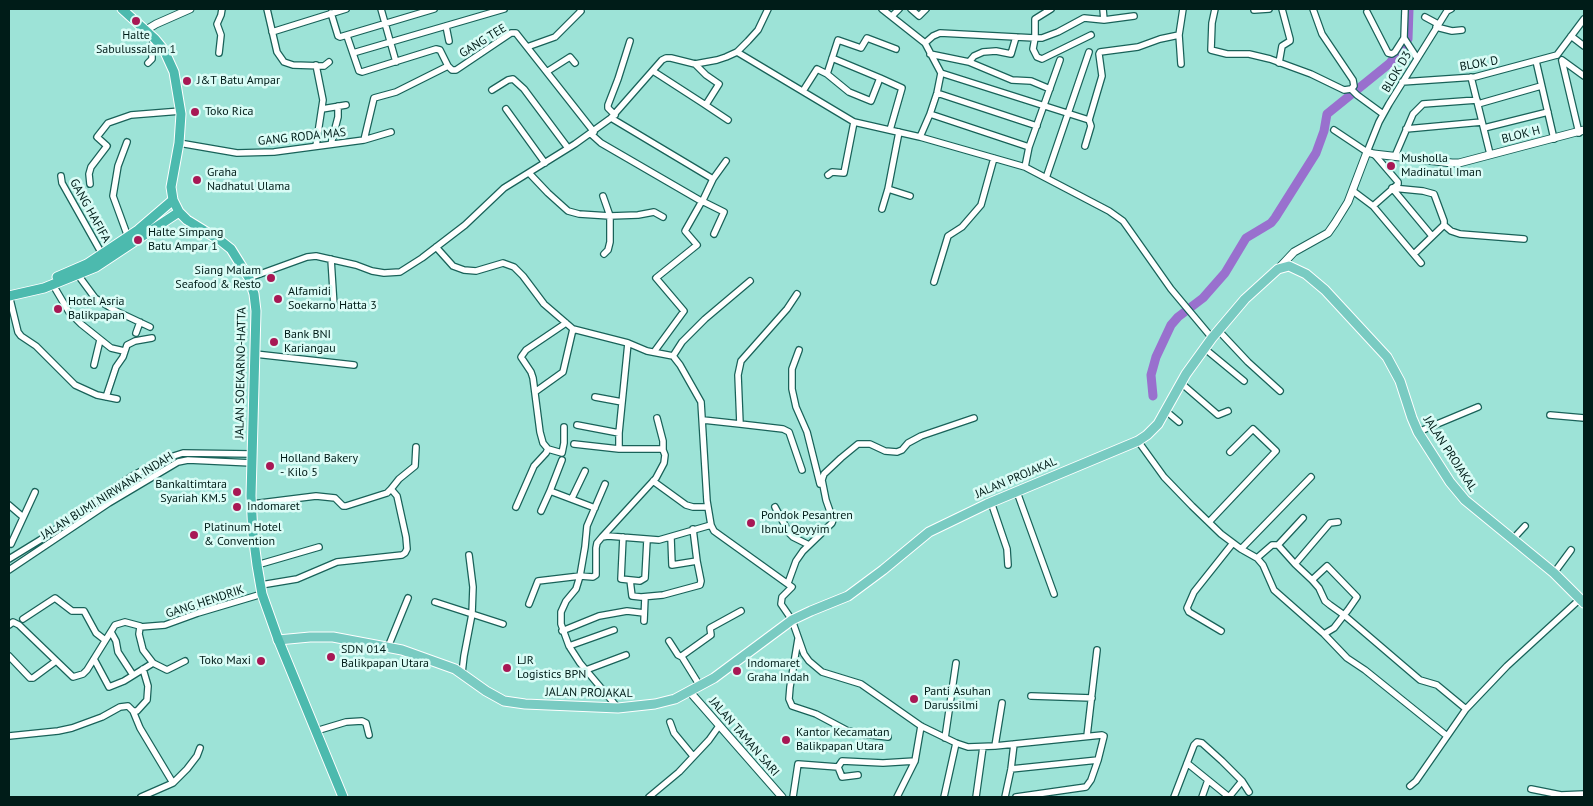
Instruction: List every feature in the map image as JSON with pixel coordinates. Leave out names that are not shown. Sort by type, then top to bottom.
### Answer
[{"type":"highway","points":[[9,295],[53,285],[78,275],[109,259],[178,212],[173,200],[171,187],[179,143],[181,111],[174,72],[164,50],[156,40],[122,9]]},
{"type":"highway","points":[[9,290],[36,284],[87,264],[128,237],[173,200]]},
{"type":"highway","name":"JALAN SOEKARNO-HATTA","points":[[178,212],[231,249],[249,278],[254,294],[256,311],[252,504],[257,565],[262,590],[278,640],[344,797]]},
{"type":"main road","name":"JALAN PROJAKAL","points":[[278,640],[304,637],[333,637],[388,647],[440,663],[462,673],[486,691],[504,701],[524,704],[618,708],[668,702],[714,678],[792,620],[848,596],[929,532],[991,502],[1138,442],[1152,430],[1166,411],[1181,383],[1218,330],[1245,299],[1278,269],[1289,266],[1306,274],[1344,309],[1387,357],[1400,381],[1418,432],[1450,482],[1464,500],[1554,573],[1582,601]]},
{"type":"street","points":[[146,30],[190,9]]},
{"type":"street","points":[[219,53],[220,35],[217,24],[222,9]]},
{"type":"street","points":[[267,9],[277,52],[284,62],[293,65],[324,66],[329,62]]},
{"type":"street","points":[[272,32],[346,9]]},
{"type":"street","points":[[381,9],[396,62]]},
{"type":"street","points":[[331,14],[340,37],[434,9]]},
{"type":"street","points":[[353,53],[504,9]]},
{"type":"street","points":[[527,47],[555,36],[581,11],[580,9]]},
{"type":"street","points":[[249,278],[316,256],[384,274],[400,272],[465,225],[504,188],[592,133],[613,116],[666,58],[695,64],[717,60],[736,52],[758,30],[768,9]]},
{"type":"street","points":[[882,9],[925,43],[941,73],[937,93],[920,137]]},
{"type":"street","points":[[892,16],[899,9]]},
{"type":"street","points":[[911,9],[919,16],[926,9]]},
{"type":"street","points":[[1051,9],[1035,19],[1033,48],[1037,57],[1042,59],[1091,35]]},
{"type":"street","points":[[1087,9],[1089,18]]},
{"type":"street","points":[[1103,9],[1104,20]]},
{"type":"street","points":[[1181,64],[1179,36],[1182,9]]},
{"type":"street","points":[[1215,9],[1212,23],[1211,50],[1227,54],[1249,54],[1311,74],[1344,90],[1354,92],[1383,114]]},
{"type":"street","points":[[1254,10],[1269,9]]},
{"type":"street","points":[[1279,63],[1282,46],[1290,41],[1282,9]]},
{"type":"street","points":[[1313,9],[1322,34],[1353,80],[1354,92]]},
{"type":"street","points":[[1405,9],[1406,41],[1417,58]]},
{"type":"street","name":"BLOK D3","points":[[1371,153],[1383,114],[1437,26],[1450,9]]},
{"type":"street","points":[[1367,12],[1388,52],[1392,54],[1406,41]]},
{"type":"street","points":[[925,43],[940,33],[1042,38],[1084,18],[1104,20],[1134,16]]},
{"type":"street","points":[[1425,17],[1437,26],[1452,31],[1462,30]]},
{"type":"street","points":[[1584,19],[1557,55],[1562,61],[1584,76]]},
{"type":"street","points":[[446,26],[449,41]]},
{"type":"street","name":"GANG TEE","points":[[347,36],[359,71],[362,72],[438,49],[448,66],[452,70],[456,70],[514,32],[516,33],[548,71],[592,133],[602,143],[724,212],[714,234]]},
{"type":"street","points":[[1085,146],[1091,126],[1089,120],[1102,76],[1100,52],[1138,47],[1160,39],[1179,36]]},
{"type":"street","points":[[1571,36],[1584,46]]},
{"type":"street","points":[[969,62],[974,56],[984,52],[996,51],[1011,54],[1016,37]]},
{"type":"street","points":[[827,74],[838,40],[861,48],[867,38],[896,49]]},
{"type":"street","points":[[148,63],[152,58],[152,45],[156,40]]},
{"type":"street","points":[[630,41],[608,108],[613,116],[713,179]]},
{"type":"street","points":[[736,52],[854,122],[920,137],[1025,167],[1109,211],[1123,221],[1186,307],[1212,338]]},
{"type":"street","points":[[1046,178],[1089,52]]},
{"type":"street","points":[[930,54],[969,62],[1012,80],[1030,81],[1050,88]]},
{"type":"street","name":"BLOK D","points":[[1402,82],[1471,77],[1557,55]]},
{"type":"street","points":[[548,71],[570,57],[575,63]]},
{"type":"street","points":[[832,58],[902,88],[890,130]]},
{"type":"street","points":[[1025,167],[1060,60]]},
{"type":"street","points":[[1536,61],[1554,139]]},
{"type":"street","points":[[1562,61],[1582,131]]},
{"type":"street","points":[[695,64],[719,84],[710,101],[704,104]]},
{"type":"street","points":[[316,65],[322,95],[322,109],[316,146]]},
{"type":"street","name":"GANG RODA MAS","points":[[179,143],[237,153],[279,151],[364,140],[374,98],[396,92],[448,66]]},
{"type":"street","points":[[803,91],[817,69],[827,74],[849,92],[871,101],[880,78]]},
{"type":"street","points":[[653,71],[728,120]]},
{"type":"street","points":[[941,73],[1089,120]]},
{"type":"street","points":[[1471,77],[1490,154]]},
{"type":"street","points":[[492,90],[513,79],[524,89],[568,148]]},
{"type":"street","points":[[1395,156],[1417,108],[1425,103],[1477,102],[1541,86]]},
{"type":"street","points":[[937,93],[1037,126]]},
{"type":"street","points":[[322,109],[346,105]]},
{"type":"street","points":[[331,144],[338,106]]},
{"type":"street","points":[[506,108],[545,163]]},
{"type":"street","points":[[90,184],[89,174],[91,167],[107,146],[97,136],[108,123],[131,115],[181,111]]},
{"type":"street","points":[[1406,129],[1483,125],[1548,112]]},
{"type":"street","points":[[930,114],[1030,147]]},
{"type":"street","points":[[828,175],[832,172],[844,173],[854,122]]},
{"type":"street","points":[[1334,130],[1371,153],[1397,180],[1398,184],[1373,206]]},
{"type":"street","name":"BLOK H","points":[[1371,153],[1452,164],[1582,131]]},
{"type":"street","points":[[364,140],[391,132]]},
{"type":"street","points":[[882,209],[888,189],[899,132]]},
{"type":"street","points":[[127,142],[118,166],[113,196],[128,237]]},
{"type":"street","points":[[1278,269],[1294,252],[1328,233],[1348,202],[1371,153]]},
{"type":"street","points":[[934,282],[948,236],[962,227],[981,205],[994,158]]},
{"type":"street","points":[[654,352],[684,311],[656,278],[697,245],[685,231],[713,179],[726,161]]},
{"type":"street","points":[[529,173],[568,211],[578,214],[610,216],[638,215],[654,212],[663,217]]},
{"type":"street","name":"GANG HAFIFA","points":[[61,176],[62,183],[102,254]]},
{"type":"street","points":[[1392,188],[1434,194],[1444,225],[1451,231],[1460,234],[1524,239]]},
{"type":"street","points":[[1392,188],[1432,236]]},
{"type":"street","points":[[888,189],[910,196]]},
{"type":"street","points":[[1353,191],[1373,206],[1421,263]]},
{"type":"street","points":[[603,196],[610,216],[610,242],[608,250],[604,254]]},
{"type":"street","points":[[1414,254],[1444,225]]},
{"type":"street","points":[[436,247],[452,266],[464,270],[476,271],[503,263],[514,268],[523,276],[544,304],[573,329],[673,356],[698,394],[701,402],[708,507],[714,531],[792,587],[782,597],[782,604],[792,620],[804,654],[822,672],[861,684],[921,726],[968,747],[1104,736],[1090,784],[1086,787],[1041,796],[1016,797]]},
{"type":"street","points":[[331,259],[334,306]]},
{"type":"street","points":[[78,275],[95,298],[150,326]]},
{"type":"street","points":[[673,356],[682,342],[705,319],[750,281]]},
{"type":"street","points":[[53,285],[69,312],[111,348],[124,351]]},
{"type":"street","points":[[740,424],[738,375],[741,362],[787,309],[797,294]]},
{"type":"street","points":[[9,295],[18,332],[21,336],[36,346],[74,385],[106,397],[117,399]]},
{"type":"street","points":[[136,333],[140,322]]},
{"type":"street","points":[[564,427],[562,453],[548,449],[543,443],[540,432],[531,372],[524,363],[522,354],[566,323]]},
{"type":"street","points":[[535,392],[563,372],[573,329]]},
{"type":"street","points":[[1218,330],[1248,362],[1280,391]]},
{"type":"street","points":[[106,397],[116,367],[123,357],[127,345],[152,338]]},
{"type":"street","points":[[94,365],[100,340]]},
{"type":"street","points":[[619,449],[628,343]]},
{"type":"street","points":[[1204,348],[1244,382]]},
{"type":"street","points":[[799,350],[792,369],[793,394],[796,407],[807,432],[822,495],[826,500]]},
{"type":"street","points":[[255,354],[354,366]]},
{"type":"street","points":[[1181,383],[1218,416],[1228,411]]},
{"type":"street","points":[[595,397],[622,402]]},
{"type":"street","points":[[1418,432],[1478,407]]},
{"type":"street","points":[[1166,411],[1180,422]]},
{"type":"street","points":[[1550,415],[1584,418]]},
{"type":"street","points":[[529,604],[538,581],[580,576],[593,577],[596,575],[597,543],[653,481],[664,463],[663,441],[657,418]]},
{"type":"street","points":[[788,583],[796,561],[803,550],[833,520],[822,480],[824,474],[858,444],[870,444],[885,451],[897,452],[921,436],[974,418]]},
{"type":"street","points":[[703,420],[783,429],[789,432],[802,470]]},
{"type":"street","points":[[577,425],[619,433]]},
{"type":"street","points":[[1209,522],[1276,451],[1253,429],[1230,452]]},
{"type":"street","points":[[1138,442],[1164,477],[1209,522],[1233,543],[1263,564],[1274,590],[1324,634],[1347,658],[1365,670],[1446,736]]},
{"type":"street","points":[[574,444],[619,449],[663,450]]},
{"type":"street","points":[[252,504],[316,496],[335,498],[343,506],[346,506],[387,492],[415,466],[416,447]]},
{"type":"street","points":[[516,507],[534,466],[548,449]]},
{"type":"street","name":"JALAN BUMI NIRWANA INDAH","points":[[9,559],[132,476],[164,458],[183,454],[252,458]]},
{"type":"street","name":"JALAN BUMI NIRWANA INDAH","points":[[9,570],[109,503],[178,462],[252,458]]},
{"type":"street","points":[[541,511],[562,460]]},
{"type":"street","points":[[572,498],[585,471]]},
{"type":"street","points":[[1241,549],[1311,477]]},
{"type":"street","points":[[653,481],[686,505],[708,507]]},
{"type":"street","points":[[605,484],[588,526],[576,589],[566,601],[561,612],[562,631],[569,646],[586,670],[618,708]]},
{"type":"street","name":"GANG HENDRIK","points":[[108,636],[120,622],[140,626],[165,625],[297,579],[337,562],[405,553],[406,536],[398,496],[391,489]]},
{"type":"street","points":[[550,491],[595,508]]},
{"type":"street","points":[[18,554],[10,543],[35,492]]},
{"type":"street","points":[[1017,492],[1054,594]]},
{"type":"street","points":[[991,502],[1007,550],[1008,565]]},
{"type":"street","points":[[9,505],[23,517]]},
{"type":"street","points":[[775,506],[789,533],[809,545]]},
{"type":"street","points":[[1257,558],[1272,545],[1278,545],[1303,518]]},
{"type":"street","points":[[1294,564],[1330,523],[1338,522]]},
{"type":"street","points":[[602,537],[648,540],[671,538],[711,524]]},
{"type":"street","points":[[1514,539],[1525,526]]},
{"type":"street","points":[[630,580],[632,596],[645,597],[663,595],[700,585],[693,529]]},
{"type":"street","points":[[623,537],[621,579],[640,581],[645,578],[648,540]]},
{"type":"street","points":[[671,538],[672,565],[697,561]]},
{"type":"street","points":[[1221,631],[1189,612],[1187,608],[1194,592],[1233,543]]},
{"type":"street","points":[[1278,545],[1294,564],[1319,588],[1325,600],[1420,680],[1437,685],[1466,709]]},
{"type":"street","points":[[257,565],[319,548]]},
{"type":"street","points":[[1554,573],[1571,550]]},
{"type":"street","points":[[462,673],[472,614],[473,587],[469,555]]},
{"type":"street","points":[[1312,580],[1327,566],[1356,595],[1356,599],[1331,631],[1324,634]]},
{"type":"street","points":[[644,621],[645,597]]},
{"type":"street","points":[[23,619],[55,598],[72,611],[84,611],[96,633],[108,636],[116,641],[118,652],[132,675]]},
{"type":"street","points":[[388,647],[408,598]]},
{"type":"street","points":[[1410,786],[1416,781],[1466,709],[1507,666],[1582,601]]},
{"type":"street","points":[[435,602],[504,624]]},
{"type":"street","points":[[562,631],[599,616],[628,611],[644,613]]},
{"type":"street","points":[[682,657],[684,653],[711,635],[710,628],[741,611]]},
{"type":"street","points":[[9,625],[13,622],[19,624],[71,676],[75,677],[87,670],[108,636]]},
{"type":"street","points":[[140,626],[139,634],[143,650],[153,663],[167,670],[185,661]]},
{"type":"street","points":[[569,646],[614,630]]},
{"type":"street","points":[[798,639],[790,687],[789,699],[792,706],[816,714],[848,731],[888,737]]},
{"type":"street","points":[[669,642],[678,655],[682,657],[700,686]]},
{"type":"street","points":[[1087,736],[1097,650]]},
{"type":"street","points":[[586,670],[626,655]]},
{"type":"street","points":[[9,656],[33,678],[56,661]]},
{"type":"street","points":[[94,658],[109,687],[124,681],[153,663]]},
{"type":"street","points":[[946,738],[956,663]]},
{"type":"street","points":[[133,711],[137,711],[148,700],[148,686],[143,669]]},
{"type":"street","name":"JALAN TAMAN SARI","points":[[690,692],[782,797]]},
{"type":"street","points":[[1031,696],[1092,698]]},
{"type":"street","points":[[995,746],[1002,703]]},
{"type":"street","points":[[9,736],[72,728],[102,718],[120,707],[128,706],[133,711],[140,728],[173,783]]},
{"type":"street","points":[[316,731],[346,722],[364,721],[369,734]]},
{"type":"street","points":[[670,722],[674,733],[693,756]]},
{"type":"street","points":[[649,797],[679,772],[709,740],[719,726]]},
{"type":"street","points":[[896,797],[915,761],[921,726]]},
{"type":"street","points":[[1174,797],[1194,745],[1199,742],[1242,781],[1249,792]]},
{"type":"street","points":[[944,797],[956,743]]},
{"type":"street","points":[[1005,797],[1014,744]]},
{"type":"street","points":[[976,797],[983,747]]},
{"type":"street","points":[[141,797],[173,783],[187,769],[197,756],[200,748]]},
{"type":"street","points":[[1011,769],[1098,760]]},
{"type":"street","points":[[838,767],[842,761],[883,763],[915,761]]},
{"type":"street","points":[[1187,763],[1229,797],[1242,781]]},
{"type":"street","points":[[793,797],[797,765],[838,767]]},
{"type":"street","points":[[838,767],[842,777],[858,776]]},
{"type":"street","points":[[1202,797],[1208,780]]},
{"type":"street","points":[[1073,797],[1074,789]]},
{"type":"street","points":[[1531,789],[1560,795],[1584,794]]},
{"type":"shaded area","points":[[177,457],[178,459],[9,563],[9,556],[137,476],[166,460]]},
{"type":"waterway","points":[[1153,396],[1151,375],[1156,357],[1171,325],[1178,317],[1203,298],[1225,273],[1246,238],[1271,223],[1275,218],[1316,153],[1324,131],[1327,114],[1390,63],[1408,39],[1409,9]]},
{"type":"place","name":"Halte Sabulussalam 1","points":[[136,21]]},
{"type":"place","name":"J&T Batu Ampar","points":[[187,81]]},
{"type":"place","name":"Toko Rica","points":[[195,112]]},
{"type":"place","name":"Musholla Madinatul Iman","points":[[1391,166]]},
{"type":"place","name":"Graha Nadhatul Ulama","points":[[197,180]]},
{"type":"place","name":"Halte Simpang Batu Ampar 1","points":[[138,240]]},
{"type":"place","name":"Siang Malam Seafood & Resto","points":[[271,278]]},
{"type":"place","name":"Alfamidi Soekarno Hatta 3","points":[[278,299]]},
{"type":"place","name":"Hotel Asria Balikpapan","points":[[58,309]]},
{"type":"place","name":"Bank BNI Kariangau","points":[[274,342]]},
{"type":"place","name":"Holland Bakery - Kilo 5","points":[[270,466]]},
{"type":"place","name":"Bankaltimtara Syariah KM.5","points":[[237,492]]},
{"type":"place","name":"Indomaret","points":[[237,507]]},
{"type":"place","name":"Pondok Pesantren Ibnul Qoyyim","points":[[751,523]]},
{"type":"place","name":"Platinum Hotel & Convention","points":[[194,535]]},
{"type":"place","name":"SDN 014 Balikpapan Utara","points":[[331,657]]},
{"type":"place","name":"Toko Maxi","points":[[261,661]]},
{"type":"place","name":"LJR Logistics BPN","points":[[507,668]]},
{"type":"place","name":"Indomaret Graha Indah","points":[[737,671]]},
{"type":"place","name":"Panti Asuhan Darussilmi","points":[[914,699]]},
{"type":"place","name":"Kantor Kecamatan Balikpapan Utara","points":[[786,740]]}]
